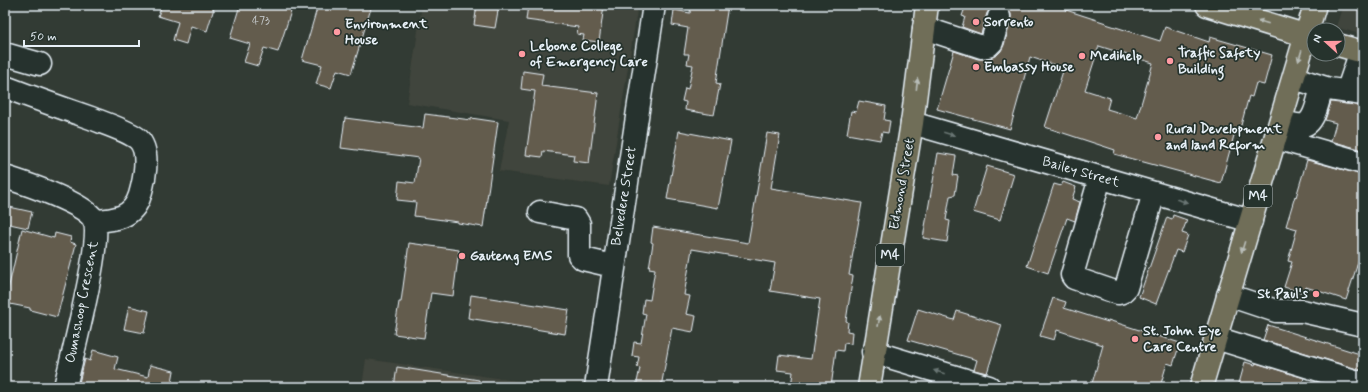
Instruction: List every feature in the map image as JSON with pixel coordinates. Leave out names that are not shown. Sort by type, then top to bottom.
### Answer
[{"type":"main road","name":"Edmond Street","points":[[869,387],[873,352],[912,123],[927,5]]},
{"type":"main road","points":[[1207,5],[1306,36]]},
{"type":"main road","name":"M4","points":[[1312,22],[1315,5]]},
{"type":"main road","name":"M4","points":[[1201,387],[1278,129],[1294,78],[1306,47]]},
{"type":"main road","points":[[1346,47],[1362,52]]},
{"type":"street","name":"Belvedere Street","points":[[596,387],[613,266],[654,5]]},
{"type":"street","points":[[924,28],[982,47],[988,46],[992,42],[999,17]]},
{"type":"street","points":[[1294,78],[1322,87],[1355,93],[1362,52]]},
{"type":"street","points":[[5,54],[40,64]]},
{"type":"street","points":[[5,87],[108,124],[139,140],[145,155],[145,179],[139,198],[133,209],[123,216],[111,220],[94,221],[88,213],[76,205],[43,190],[5,177]]},
{"type":"street","points":[[1278,129],[1306,125],[1312,117],[1322,87]]},
{"type":"street","name":"Bailey Street","points":[[912,123],[1250,221]]},
{"type":"street","points":[[1278,129],[1363,163]]},
{"type":"street","points":[[1100,178],[1072,275],[1074,278],[1118,293],[1122,292],[1126,288],[1154,193]]},
{"type":"street","points":[[540,212],[576,219],[579,224],[579,255],[583,260],[613,266]]},
{"type":"street","name":"Oumashoop Crescent","points":[[65,387],[96,243],[94,221]]},
{"type":"street","points":[[1228,295],[1276,311],[1302,311],[1363,325]]},
{"type":"street","points":[[1216,338],[1358,382]]},
{"type":"street","points":[[873,352],[989,387]]},
{"type":"shaded area","name":"Lebone College of Emergency Care","points":[[422,5],[638,5],[609,186],[499,171],[509,120],[407,103]]},
{"type":"shaded area","points":[[1343,5],[1363,5],[1363,35],[1346,30],[1346,22],[1338,22]]},
{"type":"shaded area","points":[[366,359],[557,387],[362,387]]},
{"type":"building","points":[[162,5],[215,5],[207,31],[191,26],[186,44],[173,40],[178,22],[158,16]]},
{"type":"building","points":[[240,5],[293,5],[278,52],[264,48],[258,66],[244,62],[250,44],[230,38]]},
{"type":"building","name":"Environment House","points":[[318,5],[372,5],[351,74],[337,70],[331,88],[316,84],[322,65],[302,60]]},
{"type":"building","points":[[477,5],[499,5],[495,28],[474,25]]},
{"type":"building","points":[[528,5],[604,5],[599,42],[583,40],[584,35],[577,34],[578,27],[526,20]]},
{"type":"building","points":[[691,5],[728,5],[716,83],[720,84],[714,115],[685,110],[686,102],[682,101],[685,88],[688,89],[693,65],[687,64],[689,54],[684,54],[688,28],[672,25],[674,10],[690,13]]},
{"type":"building","name":"Sorrento","points":[[966,5],[996,5],[987,13],[981,34],[962,27],[965,17],[962,16]]},
{"type":"building","points":[[1002,5],[1068,5],[1066,10],[1160,41],[1165,27],[1209,42],[1210,37],[1272,55],[1264,85],[1256,83],[1252,97],[1249,96],[1240,129],[1236,128],[1221,183],[1114,154],[1115,150],[1045,127],[1064,68],[1030,57],[1010,129],[937,109],[954,51],[978,59],[990,58],[997,55],[1004,45],[1011,20],[1011,14],[1008,9]],"holes":[[[1099,46],[1153,63],[1137,118],[1107,109],[1110,98],[1085,90]]]},
{"type":"building","points":[[523,71],[543,74],[541,86],[598,93],[589,163],[573,161],[574,155],[543,151],[542,157],[526,155],[535,91],[521,89]]},
{"type":"building","points":[[859,101],[886,106],[884,120],[890,121],[888,133],[882,132],[880,140],[847,134],[851,111],[856,112]]},
{"type":"building","points":[[1331,102],[1363,106],[1363,150],[1331,141],[1336,123],[1325,120]]},
{"type":"building","points":[[425,114],[498,122],[483,227],[414,216],[416,202],[397,200],[399,181],[415,183],[419,158],[341,148],[345,118],[423,128]]},
{"type":"building","points":[[679,131],[731,141],[718,208],[667,199]]},
{"type":"building","points":[[767,133],[780,135],[771,188],[862,203],[849,275],[853,276],[846,321],[848,322],[847,331],[852,332],[851,344],[844,343],[843,351],[836,350],[831,387],[791,387],[793,372],[777,370],[779,355],[811,359],[820,299],[770,291],[775,263],[692,249],[684,295],[690,296],[686,314],[696,316],[693,332],[672,328],[661,387],[636,387],[640,368],[637,367],[639,357],[632,356],[634,342],[641,343],[646,314],[642,313],[644,299],[650,300],[655,269],[649,268],[653,243],[651,242],[653,227],[748,243]]},
{"type":"building","points":[[938,153],[956,156],[953,175],[958,176],[955,195],[950,196],[946,220],[950,221],[947,242],[923,238]]},
{"type":"building","points":[[1307,160],[1363,175],[1363,247],[1346,300],[1306,287],[1304,293],[1284,287],[1292,262],[1288,261],[1297,229],[1286,226]]},
{"type":"building","points":[[987,166],[1014,174],[1000,220],[973,212]]},
{"type":"building","points":[[1063,182],[1076,187],[1072,199],[1080,202],[1075,221],[1067,218],[1048,273],[1027,266],[1054,184],[1061,186]]},
{"type":"building","points":[[5,206],[32,212],[28,228],[5,223]]},
{"type":"building","points":[[1173,215],[1187,220],[1182,233],[1188,235],[1182,252],[1176,250],[1156,304],[1139,297],[1167,217],[1172,219]]},
{"type":"building","points":[[22,229],[54,238],[55,233],[71,237],[70,242],[76,244],[57,317],[30,310],[30,308],[5,303]]},
{"type":"building","points":[[409,243],[459,250],[453,296],[431,293],[424,338],[394,334],[399,302],[401,302]]},
{"type":"building","points":[[471,295],[569,310],[565,334],[468,318]]},
{"type":"building","points":[[1053,298],[1066,302],[1064,308],[1108,322],[1108,320],[1180,343],[1173,365],[1167,363],[1160,387],[1091,387],[1103,345],[1057,330],[1054,340],[1040,336]]},
{"type":"building","points":[[129,306],[149,311],[144,333],[124,329]]},
{"type":"building","points":[[918,309],[954,320],[957,311],[1002,325],[987,373],[974,370],[977,360],[908,340]]},
{"type":"building","points":[[1268,325],[1363,355],[1363,371],[1263,340]]},
{"type":"building","points":[[93,350],[118,357],[115,369],[148,377],[150,365],[174,371],[171,387],[78,387],[85,359],[90,361]]},
{"type":"building","points":[[1245,362],[1255,365],[1256,363],[1304,378],[1301,387],[1238,387]]},
{"type":"building","points":[[397,367],[479,380],[479,387],[394,387]]},
{"type":"place","name":"Sorrento","points":[[976,22]]},
{"type":"place","name":"Environment House","points":[[337,32]]},
{"type":"place","name":"Lebone College of Emergency Care","points":[[522,54]]},
{"type":"place","name":"Medihelp","points":[[1082,56]]},
{"type":"place","name":"Traffic Safety Building","points":[[1170,61]]},
{"type":"place","name":"Embassy House","points":[[976,67]]},
{"type":"place","name":"Rural Development and land Reform","points":[[1158,137]]},
{"type":"place","name":"Gauteng EMS","points":[[462,256]]},
{"type":"place","name":"St Paul's","points":[[1316,294]]},
{"type":"place","name":"St. John Eye Care Centre","points":[[1135,339]]}]
